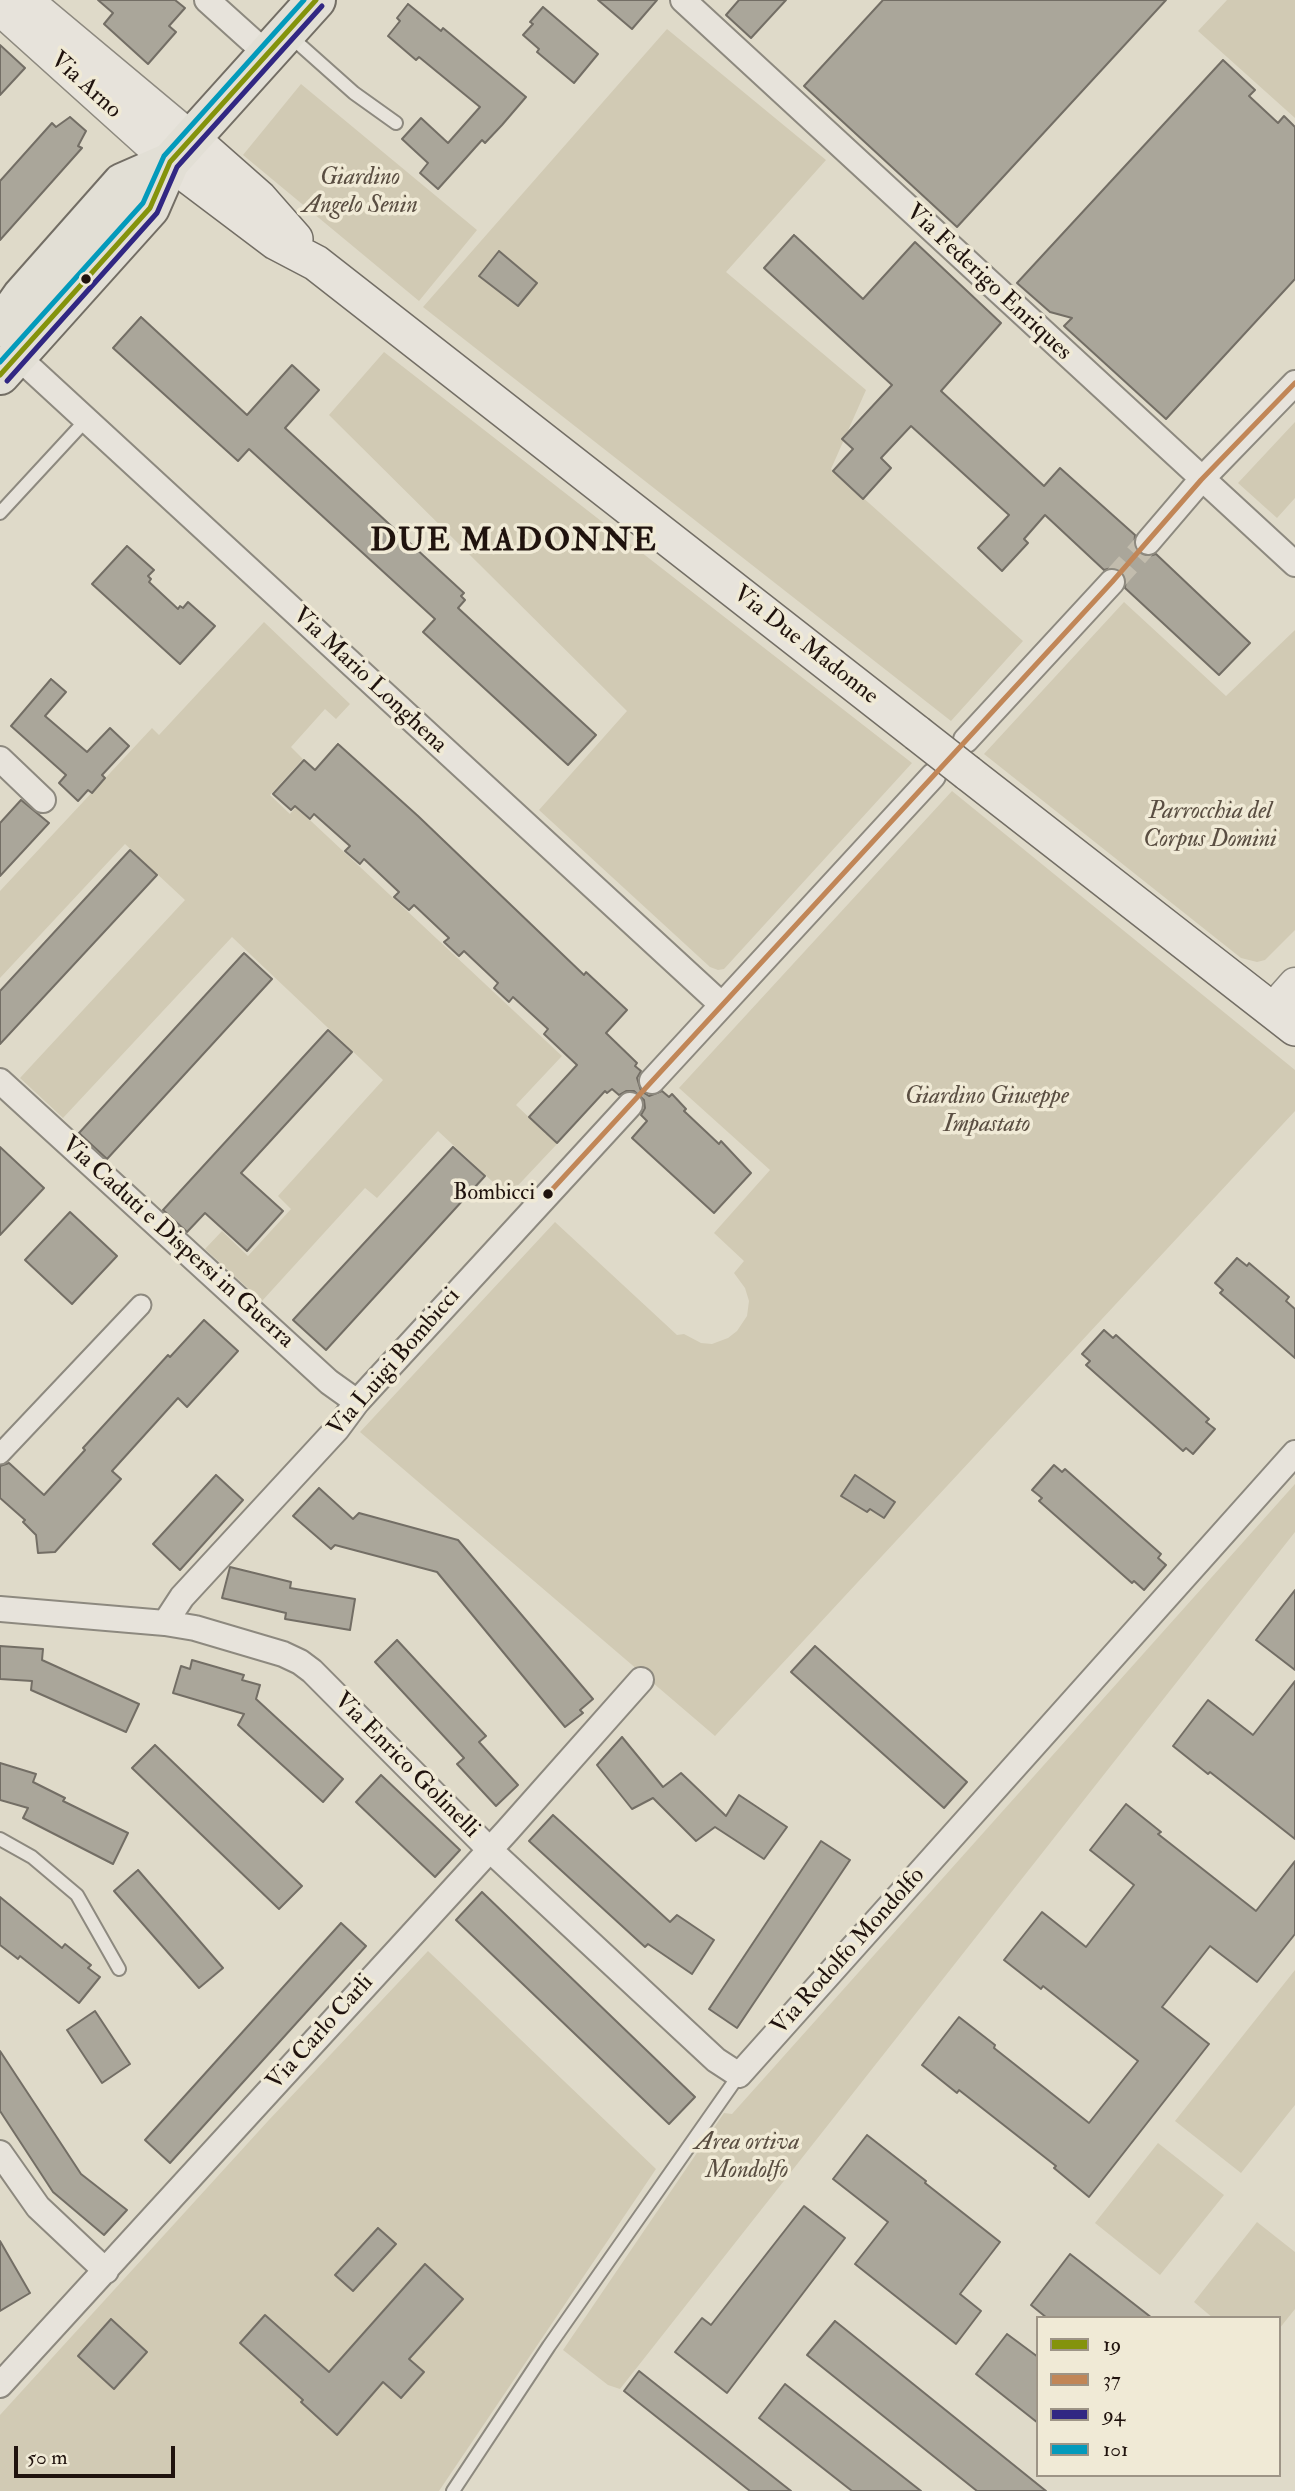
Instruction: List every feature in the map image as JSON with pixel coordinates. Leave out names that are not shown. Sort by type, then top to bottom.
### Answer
[{"type":"main road","points":[[4,351],[41,328],[150,208],[180,150],[316,0]]},
{"type":"main road","points":[[4,351],[22,296],[122,183],[180,150]]},
{"type":"main road","name":"Via Due Madonne","points":[[180,150],[276,243],[316,263],[917,733],[967,756],[1283,1019]]},
{"type":"street","name":"Via Arno","points":[[26,0],[180,150]]},
{"type":"street","points":[[207,0],[278,44]]},
{"type":"street","name":"Via Federigo Enriques","points":[[683,0],[1295,564]]},
{"type":"street","name":"Via Arno","points":[[0,9],[180,150]]},
{"type":"street","name":"Via Mario Longhena","points":[[4,351],[86,420],[722,1005]]},
{"type":"street","points":[[1148,542],[1201,480],[1295,383]]},
{"type":"street","points":[[967,756],[1112,582]]},
{"type":"street","points":[[0,760],[43,800]]},
{"type":"street","points":[[652,1082],[933,776]]},
{"type":"street","points":[[1283,1019],[1295,984]]},
{"type":"street","name":"Via Caduti e Dispersi in Guerra","points":[[0,1081],[329,1382],[357,1402]]},
{"type":"street","name":"Via Luigi Bombicci","points":[[165,1623],[182,1597],[337,1429],[357,1402],[630,1105]]},
{"type":"street","points":[[0,1454],[141,1305]]},
{"type":"street","name":"Via Rodolfo Mondolfo","points":[[739,2075],[1295,1453]]},
{"type":"street","name":"Via Enrico Golinelli","points":[[0,1609],[165,1623],[249,1644],[300,1662],[489,1849],[716,2060],[739,2075]]},
{"type":"street","name":"Via Carlo Carli","points":[[0,2385],[641,1680]]},
{"type":"street","points":[[0,2153],[38,2207],[106,2271]]},
{"type":"lane","points":[[278,44],[320,65],[396,123]]},
{"type":"lane","points":[[0,513],[86,420]]},
{"type":"lane","points":[[0,1839],[32,1857],[77,1895],[119,1969]]},
{"type":"lane","name":"Via Rodolfo Mondolfo","points":[[453,2491],[549,2346],[739,2075]]},
{"type":"green space","points":[[1227,0],[1295,0],[1295,118],[1198,31]]},
{"type":"green space","points":[[667,29],[826,160],[726,272],[866,390],[831,469],[1023,641],[951,721],[423,307]]},
{"type":"green space","name":"Giardino Angelo Senin","points":[[301,84],[477,230],[419,301],[243,155]]},
{"type":"green space","points":[[384,352],[912,763],[724,969],[710,967],[539,810],[627,711],[329,415]]},
{"type":"green space","points":[[1295,422],[1295,498],[1277,518],[1238,483]]},
{"type":"green space","name":"Parrocchia del Corpus Domini","points":[[1124,602],[1226,696],[1295,630],[1295,930],[1265,960],[1257,962],[1241,958],[984,754]]},
{"type":"green space","points":[[264,622],[350,704],[336,719],[325,709],[291,747],[303,759],[270,795],[290,814],[296,807],[562,1056],[516,1105],[557,1144],[508,1196],[438,1131],[377,1198],[365,1188],[262,1301],[205,1249],[222,1231],[248,1256],[291,1209],[278,1196],[383,1080],[232,937],[63,1118],[20,1078],[185,900],[125,844],[0,978],[0,891],[152,728],[159,735]]},
{"type":"green space","name":"Giardino Giuseppe Impastato","points":[[952,791],[1295,1070],[1295,1111],[715,1736],[360,1432],[555,1222],[677,1335],[684,1334],[701,1343],[712,1344],[737,1331],[747,1316],[749,1301],[745,1288],[734,1273],[744,1261],[714,1233],[770,1170],[679,1088]]},
{"type":"green space","name":"Area ortiva Mondolfo","points":[[1295,1484],[1295,1532],[620,2389],[608,2385],[563,2350],[724,2113],[732,2114]]},
{"type":"green space","points":[[428,1951],[656,2169],[439,2491],[0,2491],[0,2415],[268,2121]]},
{"type":"green space","points":[[1295,1970],[1295,2105],[1241,2173],[1175,2121]]},
{"type":"green space","points":[[1158,2143],[1224,2195],[1160,2275],[1095,2223]]},
{"type":"green space","points":[[1257,2222],[1295,2252],[1295,2309],[1281,2326],[1281,2316],[1211,2316],[1194,2302]]},
{"type":"building","points":[[98,0],[175,0],[185,8],[169,26],[176,32],[148,64],[104,24],[113,13]]},
{"type":"building","points":[[598,0],[657,0],[632,29]]},
{"type":"building","points":[[739,0],[786,0],[751,38],[726,15]]},
{"type":"building","points":[[883,0],[1166,0],[957,227],[804,86]]},
{"type":"building","points":[[408,4],[441,31],[443,28],[526,97],[485,143],[482,140],[438,189],[420,173],[428,163],[402,139],[421,118],[448,143],[480,107],[419,57],[416,60],[388,36],[400,21],[397,18]]},
{"type":"building","points":[[543,7],[598,54],[574,83],[537,52],[539,49],[523,35]]},
{"type":"building","points":[[0,45],[25,68],[0,95]]},
{"type":"building","points":[[1223,60],[1255,90],[1249,96],[1278,123],[1284,116],[1295,127],[1295,279],[1166,419],[1064,326],[1072,318],[1050,312],[1017,283]]},
{"type":"building","points":[[70,117],[86,131],[78,146],[82,148],[0,240],[0,181],[52,123],[56,127]]},
{"type":"building","points":[[794,235],[863,299],[915,242],[1001,323],[941,391],[1044,486],[1060,468],[1135,535],[1134,546],[1138,553],[1146,557],[1156,554],[1250,643],[1219,675],[1125,588],[1126,578],[1122,571],[1115,567],[1104,570],[1045,515],[1024,539],[1028,543],[1002,571],[978,548],[1009,515],[911,426],[881,458],[891,468],[863,499],[833,471],[853,449],[842,439],[892,385],[764,268]]},
{"type":"building","points":[[499,251],[537,283],[518,306],[479,276]]},
{"type":"building","points":[[141,317],[247,415],[292,365],[319,390],[285,428],[464,593],[461,596],[465,600],[458,608],[596,735],[568,765],[423,632],[435,619],[249,449],[238,461],[113,348]]},
{"type":"building","points":[[127,546],[154,570],[148,576],[151,579],[149,582],[178,609],[188,602],[215,626],[180,664],[92,584]]},
{"type":"building","points":[[51,679],[66,692],[45,716],[87,752],[110,728],[129,746],[102,775],[105,778],[92,793],[88,790],[78,801],[59,783],[66,775],[11,726]]},
{"type":"building","points":[[338,744],[418,816],[584,975],[586,972],[627,1010],[606,1033],[637,1063],[635,1066],[641,1071],[637,1078],[641,1091],[649,1096],[662,1091],[669,1097],[672,1094],[686,1109],[684,1111],[719,1144],[721,1141],[751,1173],[714,1213],[632,1138],[647,1121],[641,1115],[645,1108],[644,1100],[634,1091],[619,1095],[612,1089],[607,1093],[605,1091],[557,1143],[529,1117],[577,1065],[544,1034],[548,1029],[513,997],[509,1002],[494,988],[498,983],[464,951],[459,956],[444,942],[449,938],[414,905],[409,910],[394,897],[399,892],[364,859],[360,864],[345,851],[350,846],[314,814],[310,819],[295,806],[291,810],[273,794],[304,760],[315,770]]},
{"type":"building","points":[[21,800],[49,823],[0,876],[0,823]]},
{"type":"building","points":[[130,850],[157,875],[0,1044],[0,991]]},
{"type":"building","points":[[244,953],[272,979],[107,1159],[79,1133]]},
{"type":"building","points":[[328,1030],[352,1052],[241,1173],[283,1211],[247,1251],[205,1213],[187,1232],[163,1210]]},
{"type":"building","points":[[0,1147],[44,1188],[0,1235]]},
{"type":"building","points":[[453,1147],[485,1176],[326,1350],[293,1320]]},
{"type":"building","points":[[70,1212],[117,1256],[72,1304],[25,1260]]},
{"type":"building","points":[[1237,1258],[1247,1266],[1249,1263],[1289,1297],[1286,1301],[1295,1309],[1295,1358],[1220,1293],[1223,1290],[1215,1283]]},
{"type":"building","points":[[204,1320],[238,1351],[187,1407],[178,1398],[112,1471],[121,1479],[55,1552],[38,1553],[36,1535],[23,1522],[25,1520],[0,1498],[0,1466],[9,1463],[44,1495],[168,1355],[170,1357]]},
{"type":"building","points":[[1104,1330],[1113,1338],[1116,1335],[1209,1419],[1206,1422],[1215,1429],[1193,1454],[1186,1448],[1183,1451],[1086,1365],[1090,1361],[1082,1354]]},
{"type":"building","points":[[1054,1465],[1062,1472],[1065,1469],[1161,1554],[1158,1558],[1166,1565],[1144,1590],[1134,1581],[1132,1583],[1039,1501],[1042,1498],[1032,1490]]},
{"type":"building","points":[[216,1475],[243,1500],[180,1570],[153,1544]]},
{"type":"building","points":[[855,1475],[895,1502],[884,1518],[870,1509],[867,1512],[841,1496]]},
{"type":"building","points":[[319,1488],[353,1519],[359,1513],[458,1540],[593,1699],[580,1710],[583,1713],[565,1727],[437,1572],[335,1545],[331,1549],[293,1516]]},
{"type":"building","points":[[230,1567],[291,1582],[290,1588],[355,1599],[350,1630],[285,1619],[286,1613],[222,1598]]},
{"type":"building","points":[[1295,1590],[1295,1670],[1256,1640]]},
{"type":"building","points":[[397,1640],[486,1736],[479,1742],[518,1785],[496,1806],[457,1764],[464,1758],[375,1662]]},
{"type":"building","points":[[0,1646],[43,1649],[42,1660],[139,1704],[126,1732],[31,1690],[32,1681],[0,1679]]},
{"type":"building","points":[[815,1646],[967,1782],[944,1808],[791,1672]]},
{"type":"building","points":[[192,1660],[244,1675],[242,1680],[260,1685],[256,1699],[343,1779],[323,1802],[238,1725],[244,1714],[173,1693],[181,1666],[190,1669]]},
{"type":"building","points":[[1295,1681],[1295,1839],[1173,1746],[1208,1700],[1253,1735]]},
{"type":"building","points":[[622,1737],[663,1787],[681,1773],[726,1816],[739,1795],[787,1827],[764,1859],[715,1827],[696,1841],[653,1798],[632,1809],[597,1765]]},
{"type":"building","points":[[155,1745],[302,1886],[279,1909],[132,1768]]},
{"type":"building","points":[[0,1763],[36,1774],[33,1782],[65,1798],[63,1801],[128,1833],[113,1864],[23,1818],[28,1808],[0,1800]]},
{"type":"building","points":[[381,1775],[460,1850],[435,1877],[356,1802]]},
{"type":"building","points":[[1126,1804],[1161,1832],[1158,1834],[1256,1911],[1295,1861],[1295,1934],[1257,1982],[1210,1946],[1162,2007],[1209,2044],[1089,2197],[1054,2168],[1056,2166],[959,2090],[957,2093],[922,2065],[959,2017],[1089,2123],[1138,2061],[1043,1986],[1041,1989],[1004,1960],[1042,1912],[1086,1947],[1134,1885],[1090,1850]]},
{"type":"building","points":[[553,1815],[670,1922],[677,1915],[714,1940],[692,1974],[648,1944],[645,1947],[529,1841]]},
{"type":"building","points":[[821,1841],[850,1860],[737,2028],[709,2009]]},
{"type":"building","points":[[138,1870],[223,1968],[199,1988],[114,1891]]},
{"type":"building","points":[[482,1892],[695,2097],[669,2124],[456,1920]]},
{"type":"building","points":[[0,1897],[62,1948],[65,1944],[91,1965],[88,1968],[100,1977],[79,2003],[20,1956],[18,1959],[0,1945]]},
{"type":"building","points":[[341,1923],[366,1946],[170,2163],[145,2140]]},
{"type":"building","points":[[95,2011],[130,2064],[102,2083],[67,2030]]},
{"type":"building","points":[[0,2051],[81,2174],[127,2210],[104,2235],[53,2192],[0,2111]]},
{"type":"building","points":[[867,2135],[1000,2242],[960,2294],[981,2311],[956,2344],[855,2264],[888,2222],[833,2179]]},
{"type":"building","points":[[804,2206],[845,2238],[727,2393],[675,2352],[702,2318],[711,2325]]},
{"type":"building","points":[[378,2228],[396,2244],[353,2291],[335,2275]]},
{"type":"building","points":[[0,2241],[30,2293],[0,2311]]},
{"type":"building","points":[[1070,2254],[1149,2316],[1045,2316],[1031,2305]]},
{"type":"building","points":[[425,2264],[463,2299],[409,2359],[424,2372],[401,2398],[383,2382],[337,2435],[240,2343],[265,2315],[329,2372]]},
{"type":"building","points":[[111,2319],[147,2352],[114,2389],[78,2356]]},
{"type":"building","points":[[835,2321],[1046,2491],[977,2491],[807,2355]]},
{"type":"building","points":[[1007,2334],[1036,2356],[1036,2421],[976,2374]]},
{"type":"building","points":[[639,2371],[791,2491],[750,2491],[624,2391]]},
{"type":"building","points":[[785,2384],[921,2491],[852,2491],[759,2418]]},
{"type":"tunnel","points":[[1112,582],[1148,542]]},
{"type":"transit line","name":"101","points":[[0,362],[143,203],[164,156],[304,0]]},
{"type":"transit line","name":"19","points":[[0,375],[150,208],[170,162],[316,0]]},
{"type":"transit line","name":"94","points":[[7,381],[157,213],[177,167],[322,6]]},
{"type":"transit line","name":"37","points":[[548,1194],[1112,582],[1201,480],[1295,383]]},
{"type":"place","name":"Bombicci","points":[[548,1194]]},
{"type":"district","name":"DUE MADONNE","points":[[514,543]]}]
